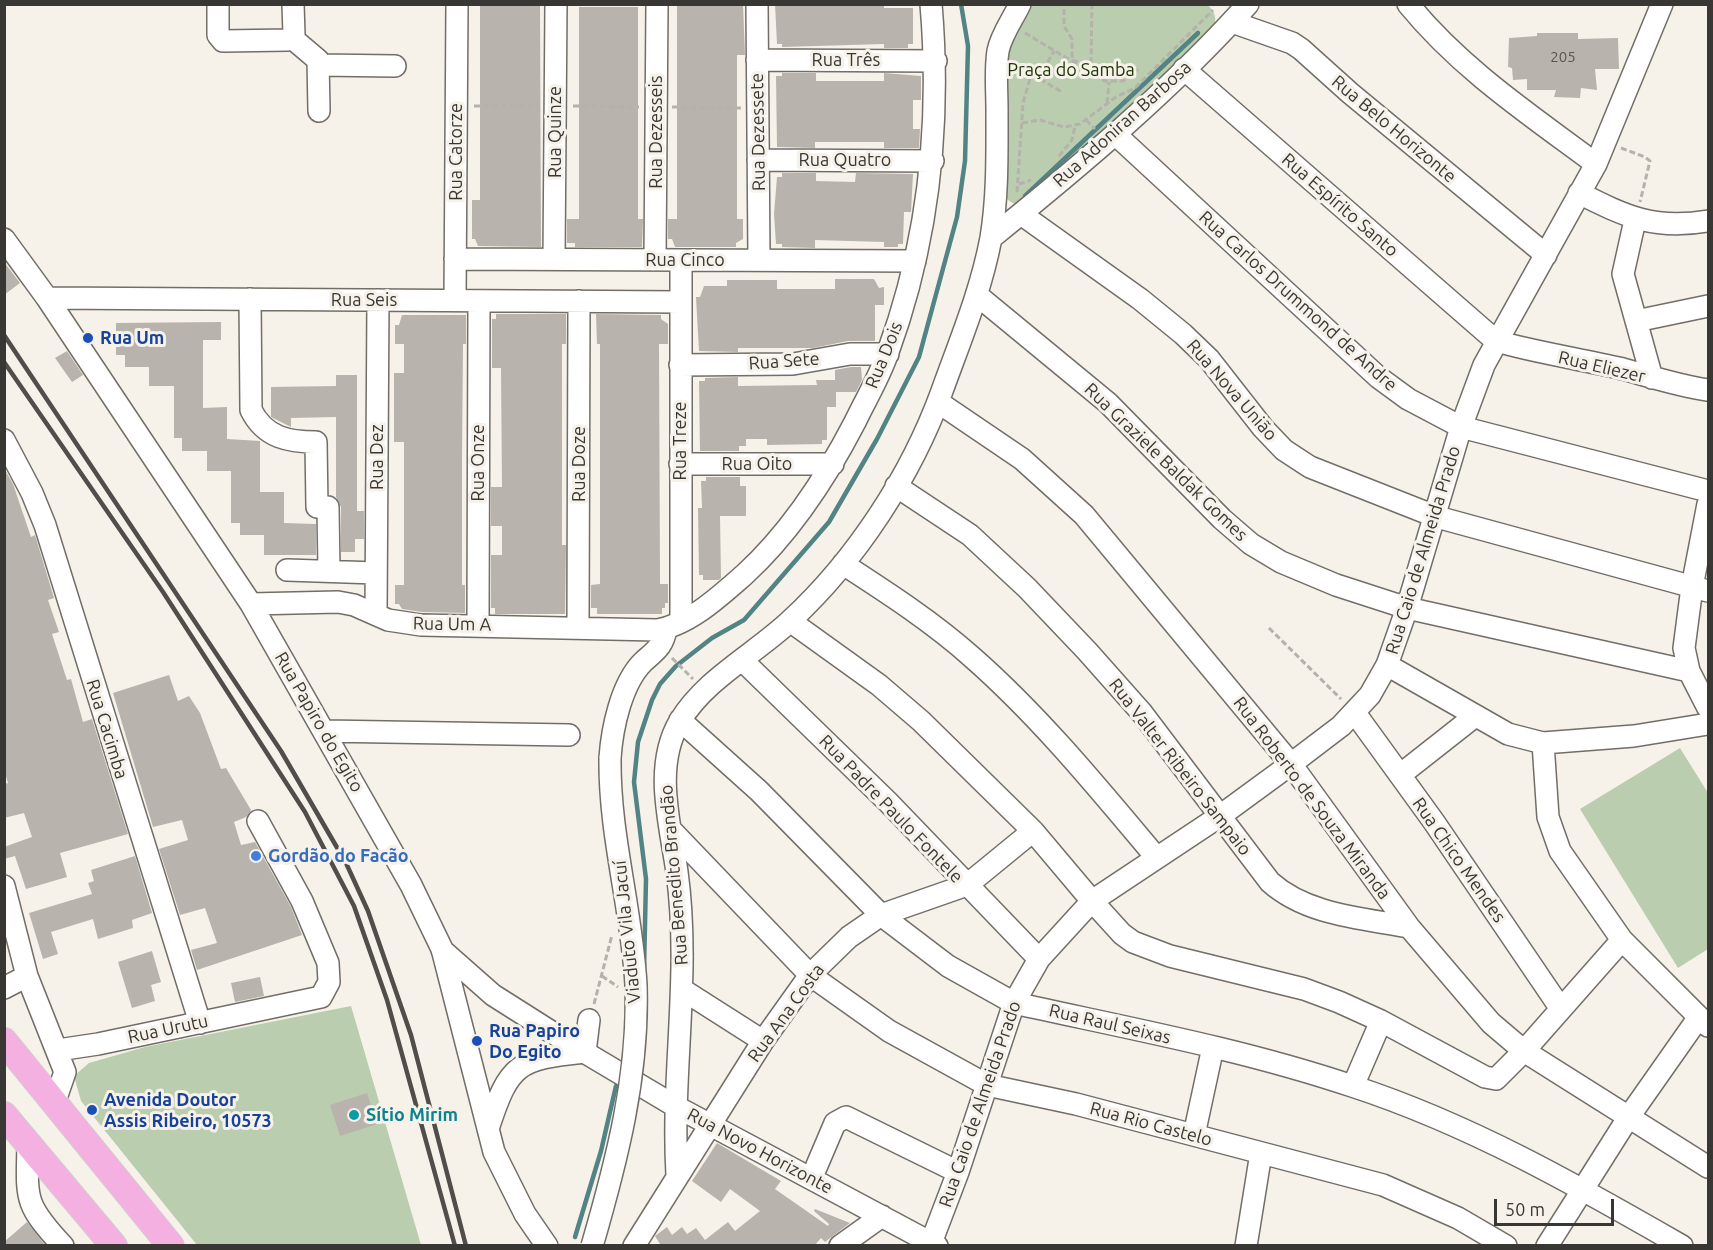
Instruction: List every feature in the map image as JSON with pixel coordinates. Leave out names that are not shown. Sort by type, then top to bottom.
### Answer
[{"type":"main road","points":[[4,1041],[171,1245]]},
{"type":"main road","points":[[4,1114],[114,1245]]},
{"type":"street","points":[[218,4],[218,35],[223,41],[292,38],[314,55],[320,65],[320,111]]},
{"type":"street","points":[[292,38],[293,4]]},
{"type":"street","name":"Rua Catorze","points":[[455,300],[457,4]]},
{"type":"street","name":"Rua Quinze","points":[[554,259],[556,4]]},
{"type":"street","name":"Rua Dezesseis","points":[[655,260],[657,4]]},
{"type":"street","name":"Rua Dezessete","points":[[757,4],[759,260]]},
{"type":"street","name":"Rua Dois","points":[[610,759],[617,713],[643,662],[652,658],[668,627],[715,598],[763,557],[792,523],[833,464],[888,354],[915,261],[933,161],[936,61],[931,4]]},
{"type":"street","name":"Rua Benedito Brandão","points":[[677,1175],[675,1106],[683,990],[682,918],[665,786],[665,765],[670,744],[680,720],[704,692],[790,621],[843,564],[896,486],[938,402],[977,296],[991,238],[997,182],[998,50],[1020,4]]},
{"type":"street","name":"Rua Adoniran Barbosa","points":[[991,238],[1114,134],[1184,69],[1248,4]]},
{"type":"street","points":[[1408,4],[1442,44],[1468,69],[1596,164]]},
{"type":"street","name":"Rua Caio de Almeida Prado","points":[[934,1244],[1014,1003],[1039,959],[1092,901],[1220,816],[1355,713],[1387,665],[1437,517],[1473,390],[1496,341],[1596,164],[1662,4]]},
{"type":"street","name":"Rua Belo Horizonte","points":[[1232,22],[1292,43],[1301,49],[1350,93],[1546,255]]},
{"type":"street","name":"Rua Três","points":[[757,60],[936,61]]},
{"type":"street","points":[[320,65],[395,66]]},
{"type":"street","name":"Rua Espírito Santo","points":[[1184,69],[1496,341]]},
{"type":"street","name":"Rua Carlos Drummond de Andre","points":[[1114,134],[1378,377],[1408,399],[1461,427],[1708,491]]},
{"type":"street","name":"Rua Quatro","points":[[758,160],[933,161]]},
{"type":"street","points":[[1579,194],[1635,220],[1667,226],[1708,221]]},
{"type":"street","name":"Rua Nova União","points":[[1022,214],[1140,299],[1183,334],[1209,359],[1263,428],[1284,450],[1310,467],[1437,517],[1700,589]]},
{"type":"street","points":[[1635,220],[1623,274],[1652,378]]},
{"type":"street","name":"Rua Papiro do Egito","points":[[4,239],[47,298],[251,604],[411,885],[442,949],[488,1129],[508,1183],[547,1245]]},
{"type":"street","name":"Rua Cinco","points":[[455,259],[915,261]]},
{"type":"street","name":"Rua Treze","points":[[668,627],[680,464],[681,260]]},
{"type":"street","name":"Rua Graziele Baldak Gomes","points":[[977,296],[1108,402],[1200,499],[1251,544],[1299,570],[1407,608],[1689,671]]},
{"type":"street","name":"Rua Seis","points":[[47,298],[681,302]]},
{"type":"street","points":[[250,299],[251,411],[260,423],[284,441],[316,442],[317,507],[328,507],[328,572]]},
{"type":"street","name":"Rua Dez","points":[[376,613],[378,300]]},
{"type":"street","name":"Rua Onze","points":[[478,625],[479,300]]},
{"type":"street","name":"Rua Doze","points":[[578,627],[579,301]]},
{"type":"street","points":[[1636,321],[1708,306]]},
{"type":"street","name":"Rua Eliezer","points":[[1496,341],[1708,390]]},
{"type":"street","name":"Rua Sete","points":[[680,365],[793,364],[850,354],[888,354]]},
{"type":"street","name":"Rua Roberto de Souza Miranda","points":[[938,402],[1022,459],[1084,515],[1291,764],[1409,927],[1491,1023],[1524,1052],[1708,1167]]},
{"type":"street","name":"Rua Cacimba","points":[[4,440],[32,493],[45,525],[200,1023]]},
{"type":"street","name":"Rua Oito","points":[[680,464],[833,464]]},
{"type":"street","name":"Rua Valter Ribeiro Sampaio","points":[[896,486],[970,535],[1027,588],[1143,712],[1270,882],[1283,894],[1319,909],[1409,927]]},
{"type":"street","points":[[1708,504],[1700,589],[1684,648],[1689,671],[1708,708]]},
{"type":"street","points":[[843,564],[898,600],[972,657],[1075,761],[1156,857]]},
{"type":"street","points":[[287,570],[376,573]]},
{"type":"street","name":"Rua Um A","points":[[251,604],[338,602],[398,622],[668,627]]},
{"type":"street","points":[[790,621],[879,685],[921,720],[1033,831],[1122,934],[1148,949],[1304,989],[1381,1021],[1485,1077],[1496,1079],[1524,1052],[1622,940]]},
{"type":"street","name":"Rua Padre Paulo Fontele","points":[[742,660],[888,802],[1039,959]]},
{"type":"street","points":[[1387,665],[1508,734],[1543,742],[1634,736],[1708,724]]},
{"type":"street","name":"Rua Chico Mendes","points":[[1355,713],[1561,1009]]},
{"type":"street","points":[[1400,775],[1475,716]]},
{"type":"street","name":"Rua Raul Seixas","points":[[680,720],[759,791],[881,915],[948,966],[1014,1003],[1213,1047],[1353,1086],[1471,1133],[1582,1189],[1682,1245]]},
{"type":"street","points":[[325,731],[569,735]]},
{"type":"street","points":[[1543,742],[1548,817],[1552,835],[1560,851],[1622,940],[1704,1022],[1628,1118],[1547,1245]]},
{"type":"street","name":"Viaduto Vila Jacuí","points":[[592,1245],[625,1123],[636,1034],[636,985],[612,808],[610,759]]},
{"type":"street","name":"Rua Urutu","points":[[58,1050],[98,1044],[311,1000],[321,996],[329,982],[328,963],[298,892],[258,821]]},
{"type":"street","name":"Rua Rio Castelo","points":[[671,830],[810,975],[889,1031],[987,1085],[1076,1104],[1383,1185],[1458,1218],[1506,1245]]},
{"type":"street","name":"Rua Ana Costa","points":[[636,1244],[677,1175],[712,1124],[763,1041],[810,975],[849,937],[881,915],[967,885],[1033,831]]},
{"type":"street","points":[[4,886],[27,976],[65,1072],[55,1101]]},
{"type":"street","name":"Rua Novo Horizonte","points":[[442,949],[493,995],[675,1106],[934,1244]]},
{"type":"street","points":[[4,988],[27,976]]},
{"type":"street","points":[[683,990],[763,1041]]},
{"type":"street","points":[[488,1129],[504,1084],[519,1067],[539,1058],[585,1052],[589,1020]]},
{"type":"street","points":[[1353,1086],[1381,1021]]},
{"type":"street","points":[[1194,1136],[1213,1047]]},
{"type":"street","points":[[812,1177],[836,1123],[846,1117],[958,1172]]},
{"type":"street","points":[[28,1143],[29,1200],[34,1214],[63,1245]]},
{"type":"street","points":[[1246,1245],[1261,1153]]},
{"type":"street","points":[[840,1245],[882,1216]]},
{"type":"path","points":[[1072,61],[1091,62],[1092,4]]},
{"type":"path","points":[[1064,9],[1064,26],[1072,39],[1072,61]]},
{"type":"path","points":[[1022,123],[1040,120],[1064,126],[1075,126],[1086,120],[1107,103],[1135,88],[1213,10]]},
{"type":"path","points":[[1010,24],[1109,82],[1123,81],[1138,69]]},
{"type":"path","points":[[1039,78],[1054,50]]},
{"type":"path","points":[[1022,214],[1017,204],[1018,184],[1023,103],[1030,79],[1032,76],[1039,78],[1062,92]]},
{"type":"path","points":[[1107,103],[1109,82]]},
{"type":"path","points":[[456,106],[758,108]]},
{"type":"path","points":[[1086,120],[1093,127]]},
{"type":"path","points":[[1058,158],[1072,140],[1075,126]]},
{"type":"path","points":[[1605,142],[1650,161],[1635,220]]},
{"type":"path","points":[[1018,184],[1033,179]]},
{"type":"path","points":[[1269,628],[1355,713]]},
{"type":"path","points":[[670,656],[687,672]]},
{"type":"path","points":[[589,1020],[612,930]]},
{"type":"path","points":[[602,975],[620,988]]},
{"type":"green space","name":"Praça do Samba","points":[[1206,4],[1215,16],[1213,30],[1021,204],[1012,203],[1005,197],[1008,51],[1033,5]]},
{"type":"green space","points":[[1680,748],[1708,793],[1708,949],[1678,968],[1580,809]]},
{"type":"green space","name":"Sítio Mirim","points":[[351,1006],[421,1245],[197,1245],[81,1101],[74,1076],[89,1063],[145,1047]]},
{"type":"building","points":[[480,4],[540,6],[541,247],[478,246],[475,239],[472,239],[472,200],[480,200]]},
{"type":"building","points":[[677,4],[743,4],[745,55],[737,55],[737,219],[743,219],[743,239],[736,243],[736,247],[675,247],[672,239],[668,239],[668,219],[677,219]]},
{"type":"building","points":[[775,4],[884,4],[884,8],[913,8],[913,44],[908,44],[908,48],[884,48],[884,44],[782,47],[782,44],[777,44]]},
{"type":"building","points":[[579,7],[638,7],[638,219],[643,219],[642,247],[575,247],[575,243],[567,243],[567,219],[579,219]]},
{"type":"building","points":[[1537,33],[1578,33],[1578,39],[1618,38],[1619,69],[1595,69],[1597,90],[1581,88],[1580,98],[1554,97],[1556,90],[1527,90],[1527,79],[1513,80],[1512,68],[1508,67],[1509,38],[1537,36]]},
{"type":"building","points":[[782,73],[816,73],[816,81],[884,81],[884,73],[921,76],[921,100],[913,100],[913,129],[920,129],[919,148],[884,148],[884,142],[815,142],[815,148],[777,147],[776,76],[782,76]]},
{"type":"building","points":[[782,173],[816,173],[816,181],[855,182],[856,173],[913,174],[911,212],[904,212],[903,244],[898,244],[898,247],[884,247],[884,242],[815,240],[815,248],[782,247],[782,244],[776,244],[774,214],[777,177],[782,177]]},
{"type":"building","points":[[4,262],[20,283],[4,295]]},
{"type":"building","points":[[835,279],[874,279],[879,288],[884,287],[884,305],[875,305],[875,341],[848,341],[813,348],[738,348],[738,352],[699,351],[696,297],[700,297],[704,286],[727,286],[727,280],[777,280],[777,289],[835,289]]},
{"type":"building","points":[[496,314],[566,314],[566,344],[562,344],[562,545],[566,545],[565,614],[495,614],[495,608],[491,608],[491,555],[502,555],[502,526],[491,526],[491,487],[502,487],[501,368],[492,368],[492,319],[496,319]]},
{"type":"building","points":[[596,314],[661,315],[661,319],[668,324],[668,344],[659,344],[660,584],[668,584],[668,603],[665,603],[665,608],[662,608],[662,614],[597,614],[597,608],[591,608],[591,585],[600,584],[600,344],[597,344]]},
{"type":"building","points":[[402,315],[466,315],[466,344],[463,344],[462,455],[462,585],[465,585],[465,613],[422,612],[402,609],[399,604],[395,604],[395,585],[404,585],[404,442],[394,442],[394,373],[404,373],[404,344],[395,344],[395,325],[399,325]]},
{"type":"building","points":[[221,322],[221,340],[203,340],[203,408],[227,407],[227,439],[260,441],[260,492],[284,492],[284,523],[316,524],[316,555],[264,555],[264,535],[240,535],[240,523],[231,523],[231,471],[207,471],[207,451],[182,451],[182,438],[174,438],[174,386],[149,386],[149,367],[125,367],[125,355],[116,355],[116,323]]},
{"type":"building","points":[[67,351],[83,375],[72,382],[55,358]]},
{"type":"building","points":[[861,367],[862,380],[856,392],[836,392],[836,407],[827,407],[827,440],[822,440],[822,444],[767,445],[767,439],[746,439],[746,446],[739,446],[739,451],[700,451],[699,381],[705,381],[705,378],[738,377],[738,386],[817,385],[816,380],[835,380],[835,370]]},
{"type":"building","points":[[336,375],[357,375],[357,511],[364,511],[364,539],[355,539],[355,552],[341,552],[341,507],[336,497],[336,417],[291,418],[291,427],[271,417],[271,387],[336,386]]},
{"type":"building","points":[[4,468],[13,484],[31,537],[35,535],[54,598],[48,600],[59,632],[52,634],[67,680],[71,679],[83,722],[92,719],[128,834],[60,853],[67,877],[26,889],[15,856],[4,859],[4,847],[32,837],[24,813],[4,818],[4,784],[8,783],[4,770]]},
{"type":"building","points":[[706,477],[740,477],[740,486],[746,486],[746,516],[720,516],[721,578],[719,580],[703,580],[703,575],[699,575],[698,508],[702,508],[701,481],[706,481]]},
{"type":"building","points":[[169,675],[178,701],[189,696],[200,713],[221,769],[226,768],[251,810],[246,817],[234,822],[241,845],[255,842],[291,907],[302,935],[197,970],[191,950],[217,943],[205,908],[180,915],[159,849],[188,840],[182,820],[153,827],[113,693]]},
{"type":"building","points":[[135,856],[152,913],[132,920],[133,928],[98,939],[93,919],[51,932],[58,954],[43,959],[29,913],[92,894],[88,883],[94,881],[91,870]]},
{"type":"building","points":[[152,951],[161,982],[151,985],[155,1001],[132,1008],[118,962]]},
{"type":"building","points":[[260,977],[264,996],[235,1002],[231,983]]},
{"type":"building","name":"Sítio Mirim","points":[[367,1093],[377,1124],[340,1136],[330,1105]]},
{"type":"building","points":[[717,1143],[781,1181],[775,1189],[828,1226],[829,1224],[814,1211],[815,1209],[850,1223],[825,1242],[821,1238],[815,1245],[658,1245],[660,1244],[655,1236],[667,1227],[672,1235],[682,1227],[687,1234],[696,1228],[705,1240],[728,1222],[735,1231],[760,1211],[730,1189],[721,1202],[692,1181]]},
{"type":"building","points":[[27,1222],[45,1245],[4,1245],[4,1242]]},
{"type":"waterway","points":[[644,970],[646,879],[634,782],[638,742],[652,700],[660,684],[676,666],[712,638],[744,620],[829,522],[877,439],[919,357],[957,217],[965,161],[968,46],[961,4]]},
{"type":"waterway","points":[[1025,196],[1198,33]]},
{"type":"waterway","points":[[575,1237],[601,1151],[616,1086]]},
{"type":"railway","points":[[4,335],[281,751],[346,863],[368,911],[411,1035],[466,1246]]},
{"type":"railway","points":[[4,362],[163,592],[305,812],[354,906],[387,1000],[455,1246]]},
{"type":"place","name":"Rua Um","points":[[88,338]]},
{"type":"place","name":"Gordão do Facão","points":[[256,856]]},
{"type":"place","name":"Rua Papiro Do Egito","points":[[477,1041]]},
{"type":"place","name":"Avenida Doutor Assis Ribeiro, 10573","points":[[92,1110]]},
{"type":"place","name":"Sítio Mirim","points":[[354,1115]]}]
